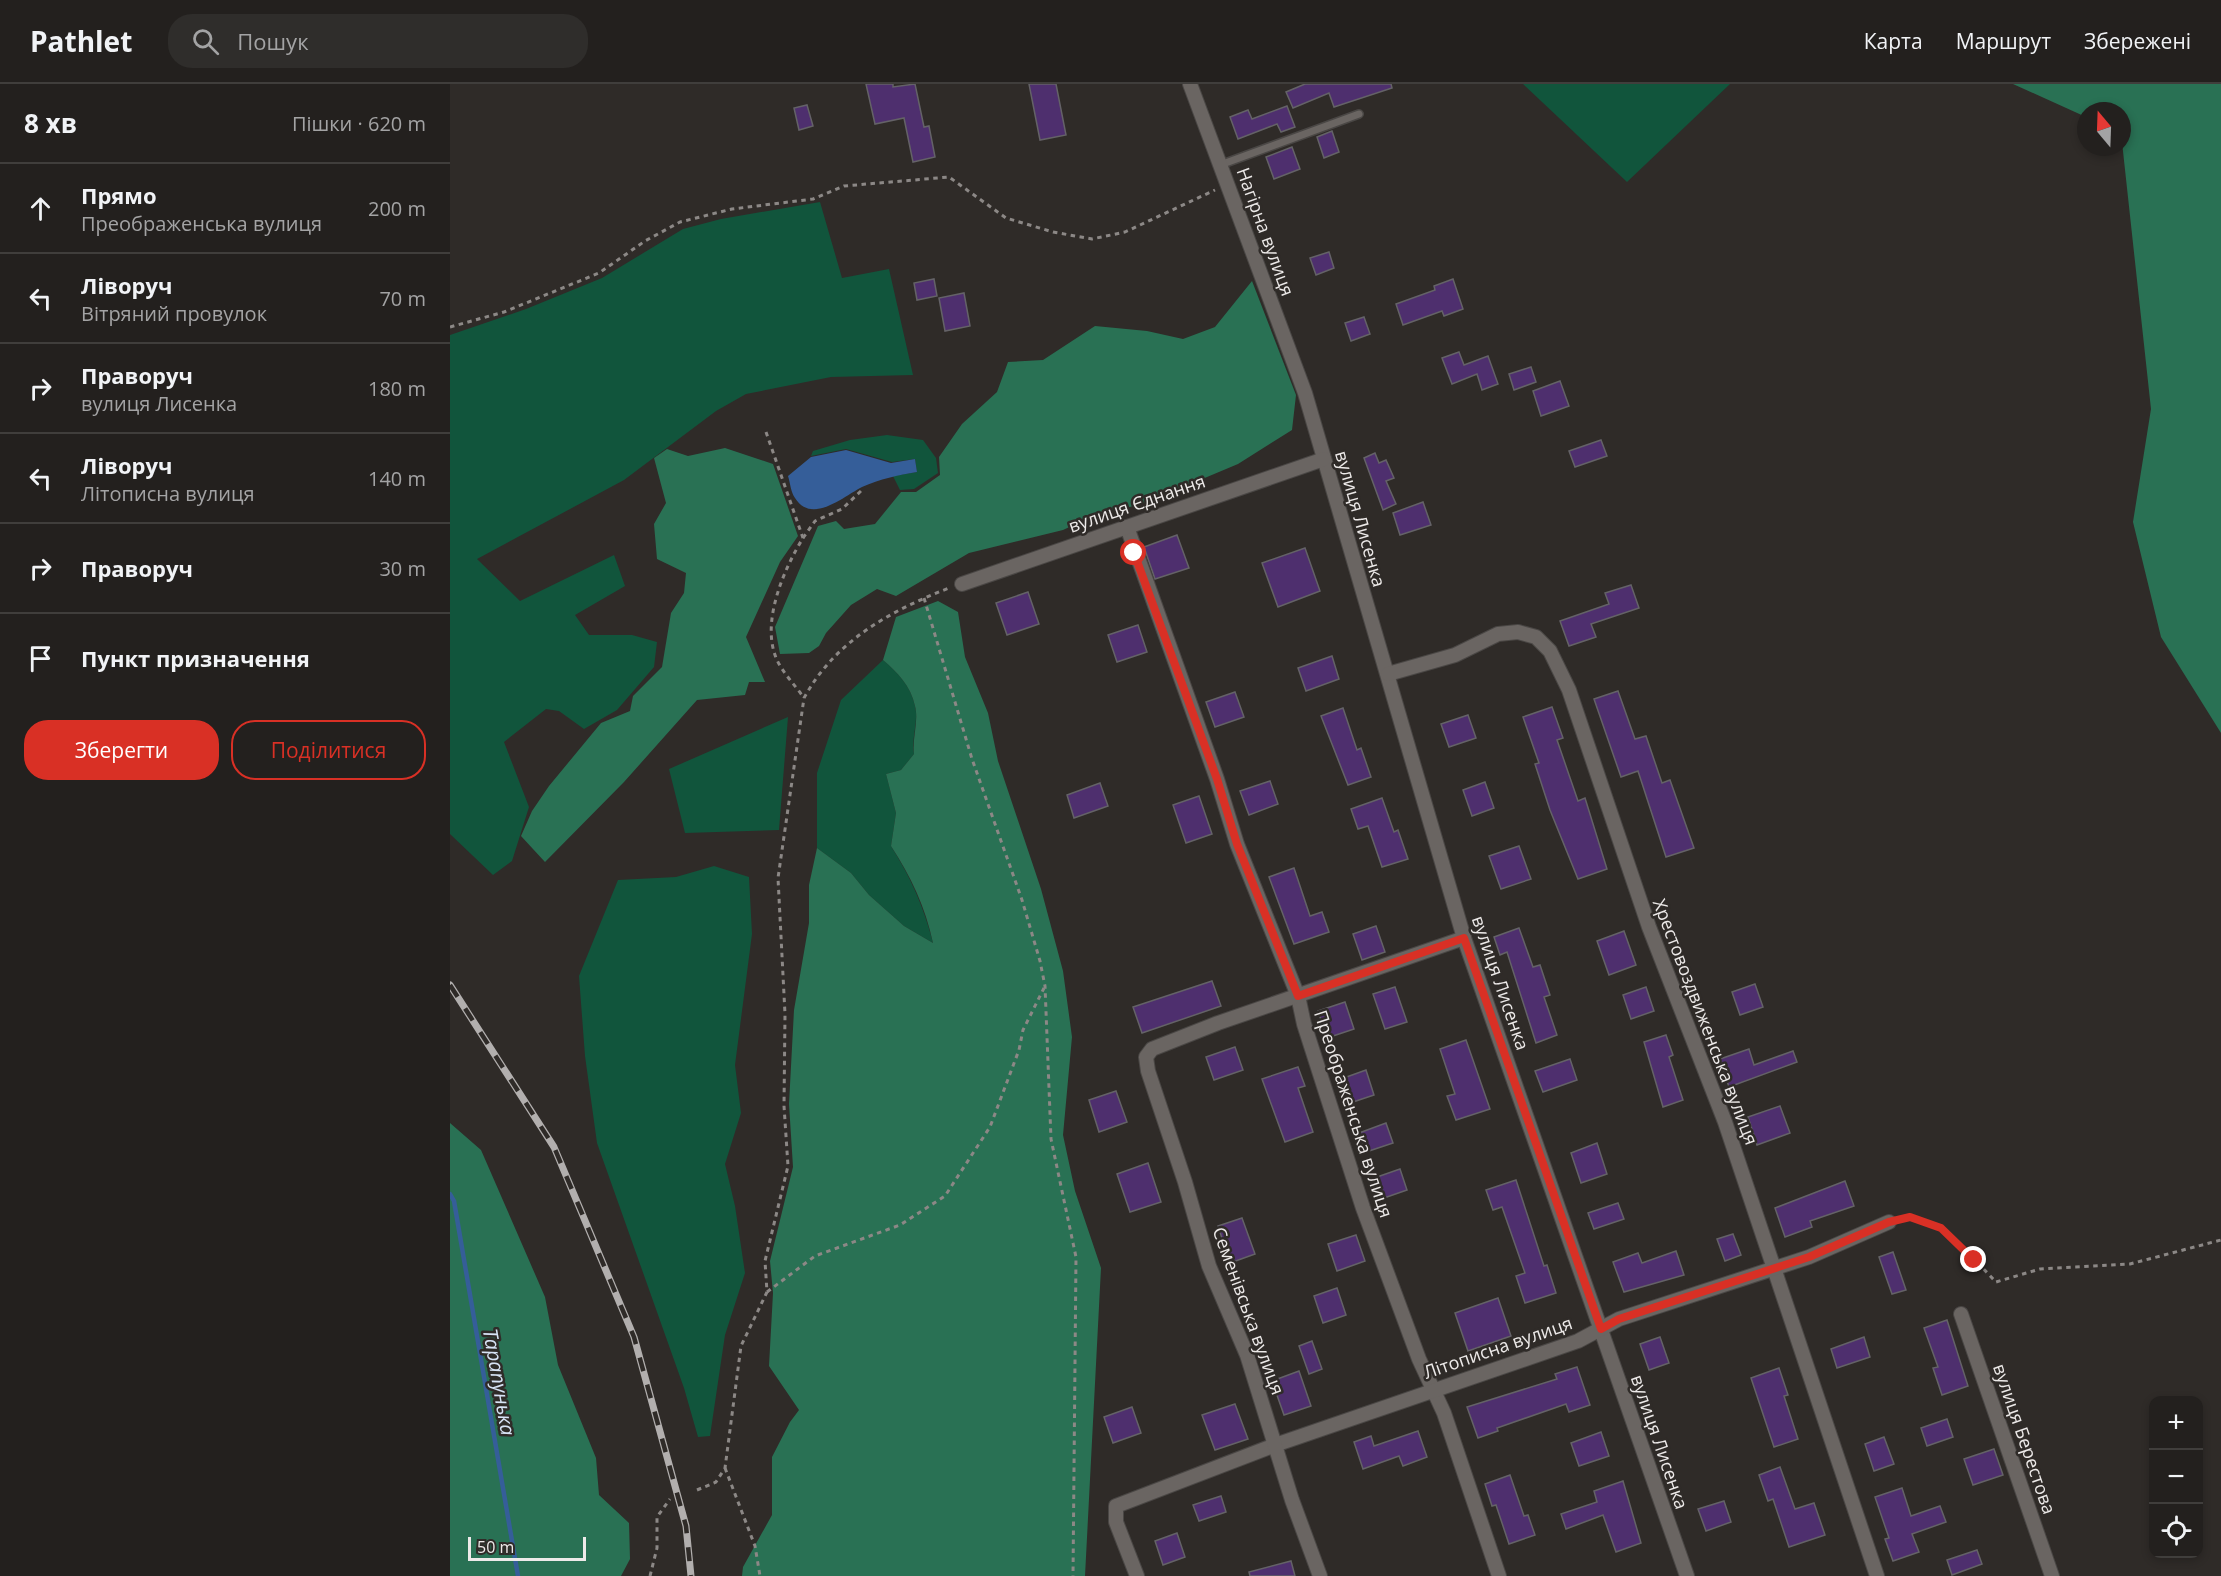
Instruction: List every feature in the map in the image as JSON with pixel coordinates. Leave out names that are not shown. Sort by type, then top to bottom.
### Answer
[{"type":"street","name":"Нагірна вулиця","points":[[1190,84],[1305,393]]},
{"type":"street","name":"вулиця Лисенка","points":[[1305,393],[1464,938],[1687,1576]]},
{"type":"street","name":"вулиця Єднання","points":[[962,584],[1324,459]]},
{"type":"street","name":"Преображенська вулиця","points":[[1126,527],[1217,779],[1237,844],[1298,996],[1304,1024],[1363,1208],[1419,1359],[1434,1389],[1499,1576]]},
{"type":"street","name":"Хрестовоздвиженська вулиця","points":[[1388,674],[1455,655],[1498,634],[1518,632],[1536,637],[1550,651],[1569,690],[1649,927],[1725,1122],[1878,1576]]},
{"type":"street","points":[[1298,996],[1464,938]]},
{"type":"street","name":"Семенівська вулиця","points":[[1298,996],[1218,1023],[1152,1050],[1146,1057],[1148,1071],[1185,1182],[1209,1266],[1247,1355],[1320,1576]]},
{"type":"street","name":"Літописна вулиця","points":[[1137,1576],[1116,1522],[1116,1506],[1275,1445],[1578,1341],[1619,1319],[1809,1257],[1889,1222]]},
{"type":"street","name":"вулиця Берестова","points":[[1961,1314],[2052,1576]]},
{"type":"lane","points":[[1220,165],[1359,114]]},
{"type":"path","points":[[450,327],[504,312],[598,273],[645,241],[680,222],[732,209],[813,199],[844,186],[949,177],[1006,218],[1053,232],[1092,239],[1125,232],[1228,185]]},
{"type":"path","points":[[766,432],[803,538]]},
{"type":"path","points":[[804,698],[777,660],[770,633],[785,568],[815,521],[842,508],[862,490]]},
{"type":"path","points":[[697,1490],[716,1482],[725,1468],[741,1346],[766,1292],[765,1261],[788,1166],[784,1106],[785,1014],[778,878],[804,698],[817,674],[843,647],[886,616],[924,598],[962,584]]},
{"type":"path","points":[[924,598],[972,759],[1022,900],[1040,961],[1044,986],[1051,1138],[1076,1257],[1073,1576]]},
{"type":"path","points":[[766,1292],[815,1256],[900,1224],[945,1196],[990,1127],[1019,1050],[1023,1030],[1044,986]]},
{"type":"path","points":[[1889,1222],[1910,1217],[1941,1228],[1996,1282],[2040,1269],[2130,1264],[2221,1240]]},
{"type":"path","points":[[725,1468],[755,1546],[760,1576]]},
{"type":"path","points":[[650,1576],[657,1548],[657,1517],[670,1499]]},
{"type":"green space","points":[[1523,84],[1730,84],[1627,182]]},
{"type":"green space","points":[[2013,84],[2221,84],[2221,733],[2161,637],[2133,522],[2151,409],[2124,156],[2131,156],[2131,102],[2077,102],[2077,113]]},
{"type":"green space","points":[[820,202],[842,278],[889,269],[913,375],[831,377],[746,394],[716,411],[624,480],[477,559],[520,601],[614,555],[625,586],[575,615],[589,635],[632,635],[657,642],[654,667],[617,710],[584,729],[559,711],[546,709],[504,742],[529,807],[512,861],[493,875],[450,834],[450,335],[526,309],[602,278],[683,229],[721,219]]},
{"type":"green space","points":[[1252,281],[1296,395],[1292,430],[1238,464],[1145,503],[1091,517],[1063,530],[969,553],[896,596],[877,589],[851,605],[826,633],[819,646],[809,653],[780,654],[775,627],[818,526],[836,521],[844,529],[875,524],[901,492],[916,492],[940,475],[939,457],[962,424],[997,392],[1008,362],[1043,360],[1095,326],[1147,331],[1183,339],[1215,327]]},
{"type":"green space","points":[[887,435],[923,440],[936,458],[938,473],[914,489],[900,490],[893,476],[917,472],[915,459],[892,462],[846,449],[811,456],[813,451],[850,440]]},
{"type":"green space","points":[[725,448],[773,464],[798,536],[780,562],[746,637],[765,682],[749,682],[745,695],[697,700],[624,782],[545,862],[521,836],[532,811],[549,786],[601,723],[630,711],[633,696],[662,667],[671,613],[684,593],[686,573],[657,559],[654,524],[666,503],[654,458],[667,449],[688,456]]},
{"type":"green space","points":[[938,601],[958,612],[965,657],[988,713],[998,761],[1041,889],[1063,971],[1072,1037],[1063,1135],[1075,1191],[1101,1268],[1085,1576],[742,1576],[743,1567],[772,1515],[772,1457],[790,1422],[799,1410],[769,1366],[773,1293],[770,1261],[793,1167],[789,1104],[794,1010],[809,923],[809,885],[817,848],[851,873],[869,895],[904,926],[933,943],[916,892],[891,846],[896,813],[886,774],[901,770],[914,754],[916,712],[907,686],[883,660],[896,617]]},
{"type":"green space","points":[[883,660],[907,686],[916,712],[914,754],[901,770],[886,774],[896,813],[891,846],[916,893],[933,943],[904,926],[869,895],[851,873],[817,848],[817,773],[841,700]]},
{"type":"green space","points":[[788,717],[779,830],[685,833],[669,769]]},
{"type":"green space","points":[[714,866],[749,877],[752,934],[735,1065],[741,1113],[725,1164],[735,1206],[745,1273],[725,1335],[710,1436],[698,1437],[684,1388],[597,1143],[585,1056],[579,976],[618,880],[676,877]]},
{"type":"green space","points":[[450,1123],[481,1150],[545,1297],[558,1365],[596,1458],[599,1495],[629,1523],[630,1559],[621,1576],[450,1576]]},
{"type":"water","points":[[846,450],[891,463],[915,459],[917,472],[869,484],[819,509],[802,506],[794,496],[788,476],[811,457]]},
{"type":"building","points":[[866,84],[893,84],[893,87],[915,84],[924,127],[929,126],[935,157],[913,162],[904,118],[875,124]]},
{"type":"building","points":[[1029,84],[1056,84],[1066,135],[1040,140]]},
{"type":"building","points":[[1305,84],[1391,84],[1392,88],[1334,107],[1329,93],[1293,108],[1286,92]]},
{"type":"building","points":[[807,105],[813,126],[799,130],[794,108]]},
{"type":"building","points":[[1287,106],[1295,127],[1281,132],[1277,124],[1238,139],[1230,117],[1248,110],[1252,119]]},
{"type":"building","points":[[1332,131],[1339,152],[1324,158],[1317,137]]},
{"type":"building","points":[[1292,147],[1300,169],[1274,179],[1266,157]]},
{"type":"building","points":[[1329,252],[1334,268],[1316,275],[1310,258]]},
{"type":"building","points":[[934,279],[937,296],[917,300],[914,283]]},
{"type":"building","points":[[1453,279],[1463,309],[1444,316],[1442,311],[1403,325],[1396,304],[1435,290],[1434,286]]},
{"type":"building","points":[[964,293],[970,326],[945,331],[939,298]]},
{"type":"building","points":[[1364,317],[1370,334],[1351,341],[1345,323]]},
{"type":"building","points":[[1459,352],[1464,365],[1488,356],[1498,384],[1482,390],[1477,374],[1452,384],[1442,358]]},
{"type":"building","points":[[1531,367],[1536,382],[1514,390],[1509,374]]},
{"type":"building","points":[[1560,381],[1569,406],[1541,416],[1533,391]]},
{"type":"building","points":[[1601,440],[1607,456],[1575,467],[1569,451]]},
{"type":"building","points":[[1375,453],[1379,463],[1386,460],[1394,478],[1386,481],[1396,504],[1383,510],[1364,458]]},
{"type":"building","points":[[1423,502],[1431,525],[1400,535],[1393,513]]},
{"type":"building","points":[[1177,535],[1189,568],[1155,579],[1144,547]]},
{"type":"building","points":[[1305,548],[1320,591],[1278,607],[1262,563]]},
{"type":"building","points":[[1631,585],[1639,608],[1591,624],[1596,637],[1569,646],[1560,621],[1609,604],[1605,593]]},
{"type":"building","points":[[1028,592],[1039,624],[1007,635],[996,603]]},
{"type":"building","points":[[1138,625],[1147,652],[1117,662],[1108,635]]},
{"type":"building","points":[[1332,656],[1339,679],[1306,691],[1298,668]]},
{"type":"building","points":[[1618,691],[1635,739],[1646,736],[1662,783],[1670,780],[1694,848],[1666,857],[1638,771],[1621,777],[1594,699]]},
{"type":"building","points":[[1235,692],[1244,717],[1215,727],[1206,702]]},
{"type":"building","points":[[1552,707],[1563,738],[1557,740],[1578,801],[1585,798],[1607,869],[1578,879],[1550,810],[1535,764],[1539,763],[1523,717]]},
{"type":"building","points":[[1343,708],[1357,750],[1361,748],[1371,777],[1348,785],[1321,716]]},
{"type":"building","points":[[1468,715],[1476,738],[1449,747],[1441,724]]},
{"type":"building","points":[[1270,781],[1278,804],[1249,815],[1240,791]]},
{"type":"building","points":[[1485,782],[1494,808],[1472,816],[1463,790]]},
{"type":"building","points":[[1100,783],[1108,806],[1074,818],[1067,795]]},
{"type":"building","points":[[1199,796],[1212,834],[1186,843],[1173,805]]},
{"type":"building","points":[[1382,798],[1394,832],[1398,830],[1408,859],[1382,867],[1368,826],[1358,829],[1351,809]]},
{"type":"building","points":[[1519,846],[1531,879],[1501,889],[1489,856]]},
{"type":"building","points":[[1294,868],[1310,916],[1322,912],[1329,932],[1294,944],[1269,877]]},
{"type":"building","points":[[1376,926],[1385,952],[1362,960],[1353,934]]},
{"type":"building","points":[[1519,928],[1533,967],[1540,965],[1550,995],[1544,997],[1557,1035],[1536,1043],[1507,952],[1500,955],[1494,937]]},
{"type":"building","points":[[1624,931],[1636,965],[1609,975],[1597,941]]},
{"type":"building","points":[[1212,981],[1221,1006],[1142,1033],[1133,1007]]},
{"type":"building","points":[[1755,984],[1763,1007],[1740,1015],[1732,992]]},
{"type":"building","points":[[1395,987],[1407,1022],[1385,1029],[1373,994]]},
{"type":"building","points":[[1646,987],[1654,1011],[1631,1019],[1623,995]]},
{"type":"building","points":[[1345,1002],[1354,1029],[1327,1038],[1318,1011]]},
{"type":"building","points":[[1666,1035],[1673,1055],[1669,1057],[1683,1100],[1663,1107],[1644,1042]]},
{"type":"building","points":[[1466,1040],[1490,1109],[1456,1120],[1447,1096],[1455,1094],[1440,1049]]},
{"type":"building","points":[[1235,1047],[1243,1070],[1214,1080],[1206,1057]]},
{"type":"building","points":[[1749,1049],[1754,1065],[1793,1051],[1797,1062],[1729,1087],[1720,1059]]},
{"type":"building","points":[[1570,1059],[1577,1080],[1543,1092],[1535,1071]]},
{"type":"building","points":[[1298,1067],[1305,1086],[1298,1088],[1313,1132],[1285,1142],[1262,1079]]},
{"type":"building","points":[[1366,1070],[1374,1095],[1350,1103],[1341,1079]]},
{"type":"building","points":[[1116,1091],[1127,1122],[1099,1132],[1089,1100]]},
{"type":"building","points":[[1780,1106],[1790,1133],[1757,1145],[1748,1117]]},
{"type":"building","points":[[1386,1123],[1393,1143],[1366,1152],[1359,1133]]},
{"type":"building","points":[[1597,1143],[1607,1174],[1581,1183],[1571,1153]]},
{"type":"building","points":[[1148,1163],[1161,1202],[1130,1212],[1117,1174]]},
{"type":"building","points":[[1400,1169],[1407,1190],[1384,1198],[1377,1177]]},
{"type":"building","points":[[1516,1180],[1544,1266],[1547,1265],[1556,1293],[1525,1303],[1516,1276],[1525,1273],[1502,1207],[1493,1210],[1486,1190]]},
{"type":"building","points":[[1845,1181],[1854,1206],[1810,1221],[1812,1227],[1785,1237],[1775,1208]]},
{"type":"building","points":[[1618,1203],[1624,1219],[1594,1229],[1588,1213]]},
{"type":"building","points":[[1242,1218],[1255,1254],[1230,1263],[1218,1226]]},
{"type":"building","points":[[1733,1234],[1741,1255],[1725,1261],[1717,1239]]},
{"type":"building","points":[[1356,1235],[1365,1261],[1337,1271],[1328,1244]]},
{"type":"building","points":[[1676,1251],[1684,1275],[1624,1292],[1613,1262],[1638,1253],[1642,1263]]},
{"type":"building","points":[[1893,1252],[1906,1290],[1892,1294],[1879,1257]]},
{"type":"building","points":[[1337,1288],[1346,1315],[1323,1323],[1314,1296]]},
{"type":"building","points":[[1498,1298],[1511,1336],[1468,1351],[1455,1313]]},
{"type":"building","points":[[1947,1320],[1968,1386],[1942,1395],[1933,1368],[1938,1367],[1924,1328]]},
{"type":"building","points":[[1660,1337],[1669,1363],[1649,1370],[1640,1344]]},
{"type":"building","points":[[1864,1337],[1870,1357],[1837,1368],[1831,1349]]},
{"type":"building","points":[[1312,1341],[1322,1369],[1309,1374],[1299,1346]]},
{"type":"building","points":[[1577,1367],[1590,1405],[1569,1412],[1566,1404],[1497,1428],[1498,1431],[1478,1438],[1467,1407],[1557,1379],[1555,1374]]},
{"type":"building","points":[[1779,1368],[1788,1395],[1784,1396],[1798,1439],[1774,1447],[1751,1378]]},
{"type":"building","points":[[1299,1371],[1311,1406],[1284,1415],[1272,1381]]},
{"type":"building","points":[[1235,1404],[1248,1439],[1215,1450],[1202,1415]]},
{"type":"building","points":[[1132,1407],[1141,1433],[1113,1443],[1104,1417]]},
{"type":"building","points":[[1947,1419],[1953,1437],[1927,1446],[1921,1428]]},
{"type":"building","points":[[1418,1431],[1427,1457],[1403,1466],[1399,1456],[1363,1469],[1354,1442],[1371,1436],[1374,1446]]},
{"type":"building","points":[[1601,1432],[1609,1456],[1579,1466],[1571,1443]]},
{"type":"building","points":[[1884,1437],[1894,1464],[1874,1471],[1865,1444]]},
{"type":"building","points":[[1994,1449],[2003,1475],[1973,1485],[1964,1459]]},
{"type":"building","points":[[1780,1467],[1795,1509],[1814,1503],[1825,1535],[1789,1547],[1773,1499],[1768,1501],[1759,1475]]},
{"type":"building","points":[[1510,1475],[1524,1516],[1528,1515],[1535,1535],[1509,1544],[1496,1505],[1492,1506],[1485,1484]]},
{"type":"building","points":[[1623,1481],[1641,1543],[1616,1552],[1603,1515],[1566,1529],[1561,1514],[1597,1502],[1594,1491]]},
{"type":"building","points":[[1902,1488],[1911,1516],[1940,1506],[1946,1522],[1912,1534],[1919,1552],[1893,1561],[1885,1539],[1889,1538],[1875,1497]]},
{"type":"building","points":[[1221,1496],[1226,1512],[1199,1521],[1193,1505]]},
{"type":"building","points":[[1724,1501],[1731,1522],[1706,1531],[1698,1509]]},
{"type":"building","points":[[1177,1533],[1185,1557],[1163,1565],[1155,1541]]},
{"type":"building","points":[[1977,1550],[1982,1564],[1952,1575],[1947,1560]]},
{"type":"building","points":[[1291,1561],[1295,1576],[1250,1576],[1249,1572]]},
{"type":"waterway","name":"Тарапунька","points":[[450,1194],[454,1201],[518,1576]]},
{"type":"railway","points":[[450,985],[554,1147],[634,1337],[686,1526],[691,1576]]},
{"type":"route","points":[[1134,553],[1217,779],[1237,844],[1298,996],[1464,938],[1601,1329],[1619,1319],[1809,1257],[1889,1222],[1910,1217],[1941,1228],[1974,1260]]}]
